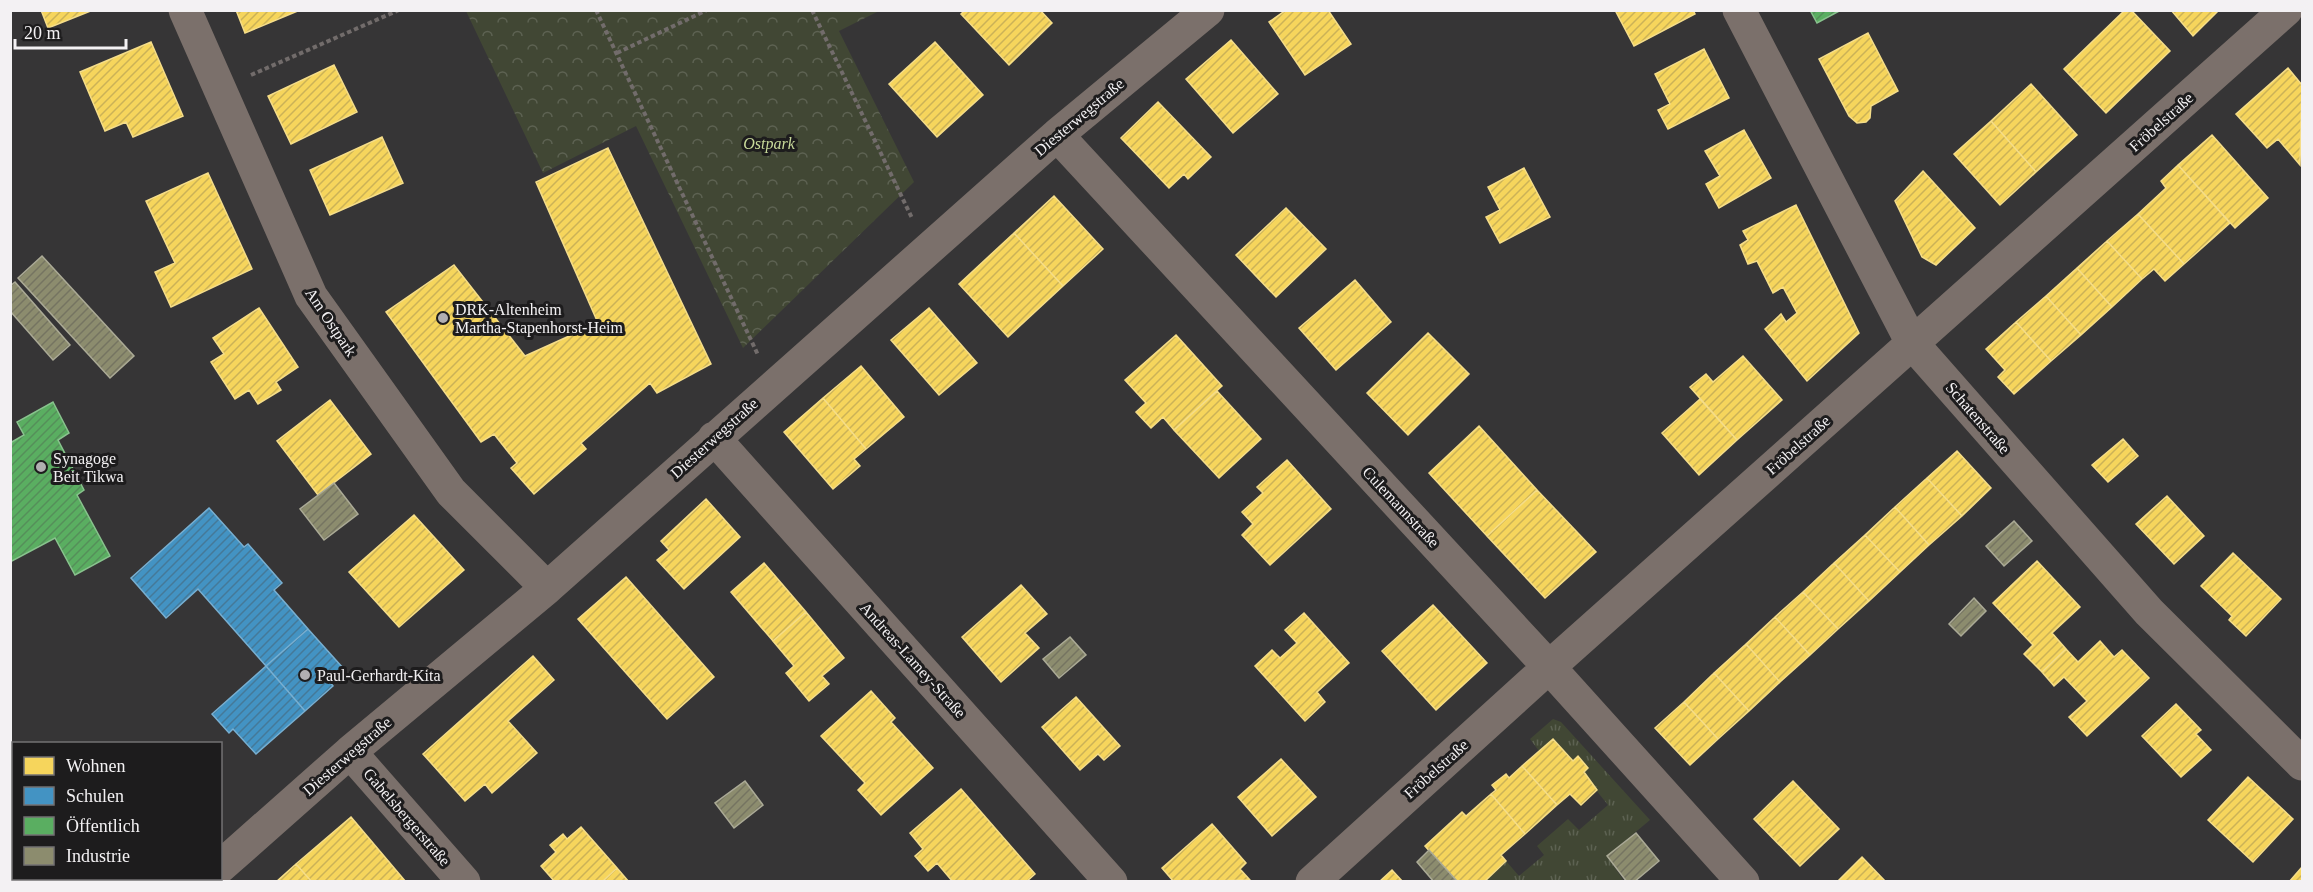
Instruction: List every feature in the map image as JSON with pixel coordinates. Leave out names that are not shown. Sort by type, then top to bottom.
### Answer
[{"type":"street","name":"Am Ostpark","points":[[185,10],[311,296],[452,492],[548,588]]},
{"type":"street","name":"Schatenstraße","points":[[1739,10],[1912,343],[2149,612],[2302,764]]},
{"type":"street","name":"Fröbelstraße","points":[[1312,882],[1549,667],[2286,10]]},
{"type":"street","name":"Diesterwegstraße","points":[[222,865],[350,752],[548,588],[927,248],[1197,14]]},
{"type":"street","name":"Culemannstraße","points":[[1057,135],[1549,667],[1743,882]]},
{"type":"street","name":"Andreas-Lamey-Straße","points":[[714,438],[1112,882]]},
{"type":"street","name":"Gabelsbergerstraße","points":[[350,752],[464,882]]},
{"type":"path","points":[[219,89],[399,10]]},
{"type":"path","points":[[596,10],[772,386]]},
{"type":"path","points":[[617,53],[707,10]]},
{"type":"path","points":[[812,10],[927,248]]},
{"type":"path","points":[[10,852],[12,860]]},
{"type":"green space","name":"Ostpark","points":[[466,11],[879,11],[839,31],[914,182],[743,348],[636,126],[543,173]]},
{"type":"green space","points":[[1553,719],[1561,722],[1650,820],[1607,856],[1624,881],[1484,882],[1506,861],[1519,876],[1544,855],[1537,846],[1568,819],[1579,830],[1608,805],[1587,779],[1584,772],[1588,768],[1578,757],[1573,761],[1553,739],[1539,751],[1530,739]]},
{"type":"building: Wohnen","points":[[41,10],[93,10],[48,28]]},
{"type":"building: Wohnen","points":[[236,10],[300,10],[245,33]]},
{"type":"building: Wohnen","points":[[965,10],[1040,10],[1052,23],[1009,65],[961,14]]},
{"type":"building: Wohnen","points":[[1286,10],[1328,10],[1351,44],[1305,75],[1269,22]]},
{"type":"building: Wohnen","points":[[1615,10],[1693,10],[1695,14],[1634,46]]},
{"type":"building: Wohnen","points":[[2125,10],[2131,10],[2170,51],[2106,113],[2064,69]]},
{"type":"building: Wohnen","points":[[2171,10],[2219,10],[2193,36]]},
{"type":"building: Wohnen","points":[[1868,33],[1898,91],[1871,106],[1870,118],[1866,122],[1857,123],[1849,116],[1819,59]]},
{"type":"building: Wohnen","points":[[1231,40],[1278,94],[1233,133],[1186,79]]},
{"type":"building: Wohnen","points":[[151,42],[183,116],[133,137],[126,122],[105,131],[80,72]]},
{"type":"building: Wohnen","points":[[935,42],[983,95],[937,137],[889,84]]},
{"type":"building: Wohnen","points":[[1704,49],[1729,98],[1668,129],[1658,110],[1670,104],[1655,74]]},
{"type":"building: Wohnen","points":[[334,65],[357,112],[291,144],[268,96]]},
{"type":"building: Wohnen","points":[[2288,68],[2302,85],[2300,165],[2278,139],[2267,148],[2236,114]]},
{"type":"building: Wohnen","points":[[2031,84],[2077,135],[2036,172],[1991,121]]},
{"type":"building: Wohnen","points":[[1158,102],[1211,157],[1188,179],[1184,174],[1169,188],[1121,138]]},
{"type":"building: Wohnen","points":[[1991,121],[2036,172],[2000,205],[1954,154]]},
{"type":"building: Wohnen","points":[[1744,130],[1771,178],[1719,208],[1706,184],[1720,176],[1705,151]]},
{"type":"building: Wohnen","points":[[2212,135],[2268,198],[2235,228],[2178,165]]},
{"type":"building: Wohnen","points":[[382,137],[403,183],[330,215],[310,170]]},
{"type":"building: Wohnen","name":"DRK-Altenheim Martha-Stapenhorst-Heim","points":[[608,148],[711,364],[657,393],[650,383],[581,443],[586,449],[534,494],[511,468],[517,463],[494,434],[481,442],[386,312],[454,265],[525,356],[598,323],[536,182]]},
{"type":"building: Wohnen","points":[[2178,165],[2230,223],[2184,264],[2138,214],[2166,188],[2161,181]]},
{"type":"building: Wohnen","points":[[1524,168],[1550,217],[1500,243],[1486,217],[1500,210],[1488,187]]},
{"type":"building: Wohnen","points":[[1923,171],[1975,228],[1936,265],[1922,257],[1895,201]]},
{"type":"building: Wohnen","points":[[208,173],[252,269],[171,307],[155,272],[175,263],[146,201]]},
{"type":"building: Wohnen","points":[[1054,196],[1103,249],[1063,286],[1014,233]]},
{"type":"building: Wohnen","points":[[1796,205],[1859,333],[1807,381],[1765,329],[1781,314],[1786,322],[1797,313],[1783,287],[1773,293],[1757,261],[1748,264],[1740,245],[1748,240],[1743,231]]},
{"type":"building: Wohnen","points":[[1286,208],[1326,249],[1276,297],[1236,255]]},
{"type":"building: Wohnen","points":[[2138,214],[2184,264],[2165,281],[2154,269],[2142,279],[2107,241]]},
{"type":"building: Wohnen","points":[[1014,233],[1063,286],[1008,337],[959,284]]},
{"type":"building: Wohnen","points":[[2107,241],[2142,279],[2112,307],[2077,268]]},
{"type":"building: Wohnen","points":[[2077,268],[2112,307],[2081,335],[2046,296]]},
{"type":"building: Wohnen","points":[[1355,280],[1391,322],[1336,370],[1299,328]]},
{"type":"building: Wohnen","points":[[2046,296],[2081,335],[2051,361],[2016,322]]},
{"type":"building: Wohnen","points":[[259,308],[298,367],[276,382],[281,390],[258,404],[249,390],[235,399],[211,362],[224,354],[213,338]]},
{"type":"building: Wohnen","points":[[929,308],[977,363],[939,395],[891,340]]},
{"type":"building: Wohnen","points":[[2016,322],[2051,361],[2014,394],[1998,377],[2005,370],[1986,349]]},
{"type":"building: Wohnen","points":[[1428,333],[1469,374],[1408,435],[1367,393]]},
{"type":"building: Wohnen","points":[[1176,335],[1222,386],[1174,430],[1163,417],[1151,428],[1136,412],[1146,403],[1125,380]]},
{"type":"building: Wohnen","points":[[1743,356],[1782,400],[1737,440],[1690,387],[1706,374],[1713,382]]},
{"type":"building: Wohnen","points":[[861,366],[904,417],[866,449],[823,398]]},
{"type":"building: Wohnen","points":[[1217,391],[1261,439],[1219,478],[1174,430]]},
{"type":"building: Wohnen","points":[[823,398],[866,449],[854,459],[860,466],[833,489],[784,432]]},
{"type":"building: Wohnen","points":[[1700,399],[1737,440],[1699,475],[1662,433]]},
{"type":"building: Wohnen","points":[[330,400],[371,454],[318,495],[277,441]]},
{"type":"building: Wohnen","points":[[1479,426],[1537,490],[1487,536],[1429,473]]},
{"type":"building: Wohnen","points":[[2123,439],[2138,456],[2108,482],[2092,465]]},
{"type":"building: Wohnen","points":[[1957,451],[1991,488],[1962,516],[1927,478]]},
{"type":"building: Wohnen","points":[[1287,460],[1331,509],[1270,565],[1242,535],[1253,524],[1242,512],[1263,493],[1257,487]]},
{"type":"building: Wohnen","points":[[1927,478],[1962,516],[1929,545],[1895,507]]},
{"type":"building: Wohnen","points":[[1537,490],[1596,552],[1545,598],[1487,536]]},
{"type":"building: Wohnen","points":[[2167,496],[2204,536],[2174,564],[2136,524]]},
{"type":"building: Wohnen","points":[[706,499],[740,537],[684,589],[657,560],[669,550],[661,541]]},
{"type":"building: Wohnen","points":[[1895,507],[1929,545],[1900,572],[1865,535]]},
{"type":"building: Wohnen","points":[[414,515],[464,570],[399,627],[349,572]]},
{"type":"building: Wohnen","points":[[1865,535],[1900,572],[1869,601],[1834,563]]},
{"type":"building: Wohnen","points":[[2233,553],[2281,599],[2246,636],[2229,620],[2232,616],[2201,586]]},
{"type":"building: Wohnen","points":[[2037,561],[2080,607],[2052,633],[2066,649],[2042,672],[2024,654],[2033,645],[1993,603]]},
{"type":"building: Wohnen","points":[[764,563],[806,612],[773,641],[731,592]]},
{"type":"building: Wohnen","points":[[1834,563],[1869,601],[1838,629],[1803,592]]},
{"type":"building: Wohnen","points":[[626,577],[714,677],[667,719],[578,619]]},
{"type":"building: Wohnen","points":[[1021,585],[1047,614],[1025,633],[1039,648],[1001,682],[962,637]]},
{"type":"building: Wohnen","points":[[1803,592],[1838,629],[1810,655],[1775,617]]},
{"type":"building: Wohnen","points":[[1433,605],[1487,663],[1436,710],[1382,651]]},
{"type":"building: Wohnen","points":[[806,612],[844,658],[822,676],[829,684],[809,701],[786,673],[794,666],[773,641]]},
{"type":"building: Wohnen","points":[[1304,613],[1349,663],[1317,692],[1325,702],[1305,721],[1255,666],[1272,650],[1280,658],[1297,643],[1285,630]]},
{"type":"building: Wohnen","points":[[1775,617],[1810,655],[1780,682],[1746,644]]},
{"type":"building: Wohnen","points":[[2100,641],[2114,657],[2122,650],[2149,678],[2087,736],[2069,717],[2087,701],[2064,677],[2054,686],[2042,672],[2066,649],[2078,662]]},
{"type":"building: Wohnen","points":[[1746,644],[1780,682],[1749,711],[1714,673]]},
{"type":"building: Wohnen","points":[[533,656],[554,680],[508,721],[537,753],[492,793],[485,784],[465,801],[423,754]]},
{"type":"building: Wohnen","points":[[1714,673],[1749,711],[1718,739],[1684,702]]},
{"type":"building: Wohnen","points":[[871,691],[895,718],[891,722],[933,768],[881,815],[858,790],[865,783],[821,736]]},
{"type":"building: Wohnen","points":[[1076,697],[1120,746],[1104,760],[1098,754],[1080,770],[1042,727]]},
{"type":"building: Wohnen","points":[[1684,702],[1718,739],[1690,765],[1655,728]]},
{"type":"building: Wohnen","points":[[2176,704],[2201,730],[2196,734],[2211,750],[2181,777],[2142,736]]},
{"type":"building: Wohnen","points":[[1553,739],[1573,761],[1578,756],[1588,768],[1584,772],[1597,790],[1581,805],[1570,794],[1557,805],[1522,766]]},
{"type":"building: Wohnen","points":[[1281,759],[1316,797],[1272,836],[1238,797]]},
{"type":"building: Wohnen","points":[[1522,766],[1557,805],[1525,834],[1491,794],[1496,790],[1492,785],[1506,774],[1509,778]]},
{"type":"building: Wohnen","points":[[2248,777],[2293,819],[2253,862],[2208,820]]},
{"type":"building: Wohnen","points":[[1793,781],[1839,829],[1800,866],[1754,819]]},
{"type":"building: Wohnen","points":[[961,789],[1035,874],[1026,882],[953,882],[937,863],[928,871],[915,856],[923,849],[910,833]]},
{"type":"building: Wohnen","points":[[1491,794],[1525,834],[1501,855],[1506,861],[1484,882],[1457,882],[1425,846],[1462,812],[1466,816]]},
{"type":"building: Wohnen","points":[[351,817],[406,882],[312,882],[296,864]]},
{"type":"building: Wohnen","points":[[1212,824],[1246,863],[1240,869],[1250,880],[1174,882],[1162,868]]},
{"type":"building: Wohnen","points":[[581,827],[617,868],[602,882],[555,882],[541,866],[556,852],[550,845],[563,834],[567,839]]},
{"type":"building: Wohnen","points":[[1862,857],[1886,882],[1837,882]]},
{"type":"building: Wohnen","points":[[296,864],[312,882],[276,882]]},
{"type":"building: Wohnen","points":[[2302,867],[2302,882],[2289,882]]},
{"type":"building: Wohnen","points":[[617,868],[629,882],[602,882]]},
{"type":"building: Wohnen","points":[[1392,870],[1403,882],[1379,882]]},
{"type":"building: Schulen","points":[[209,508],[244,547],[248,544],[282,583],[274,590],[308,629],[266,666],[198,589],[166,618],[131,578]]},
{"type":"building: Schulen","name":"Paul-Gerhardt-Kita","points":[[308,629],[343,668],[329,681],[333,686],[305,711],[266,666]]},
{"type":"building: Schulen","points":[[266,666],[305,711],[256,754],[233,729],[229,733],[212,714]]},
{"type":"building: Öffentlich","points":[[1810,10],[1841,10],[1817,23]]},
{"type":"building: Öffentlich","name":"Synagoge Beit Tikwa","points":[[53,402],[69,433],[58,440],[84,490],[77,495],[110,556],[75,575],[55,538],[10,562],[10,443],[24,435],[17,422]]},
{"type":"building: Industrie","points":[[42,256],[134,356],[110,378],[18,278]]},
{"type":"building: Industrie","points":[[15,282],[70,345],[53,360],[10,311],[10,286]]},
{"type":"building: Industrie","points":[[334,483],[358,514],[324,540],[300,509]]},
{"type":"building: Industrie","points":[[2014,521],[2032,541],[2004,566],[1986,546]]},
{"type":"building: Industrie","points":[[1974,598],[1986,611],[1961,636],[1949,624]]},
{"type":"building: Industrie","points":[[1070,637],[1086,655],[1059,678],[1043,659]]},
{"type":"building: Industrie","points":[[745,781],[763,805],[734,828],[715,803]]},
{"type":"building: Industrie","points":[[1636,833],[1659,861],[1634,882],[1627,882],[1607,856]]},
{"type":"building: Industrie","points":[[1429,850],[1456,880],[1454,882],[1434,882],[1417,862]]},
{"type":"tram line","points":[[10,813],[12,816]]},
{"type":"place","name":"DRK-Altenheim Martha-Stapenhorst-Heim","points":[[443,318]]},
{"type":"place","name":"Synagoge Beit Tikwa","points":[[41,467]]},
{"type":"place","name":"Paul-Gerhardt-Kita","points":[[305,675]]}]
